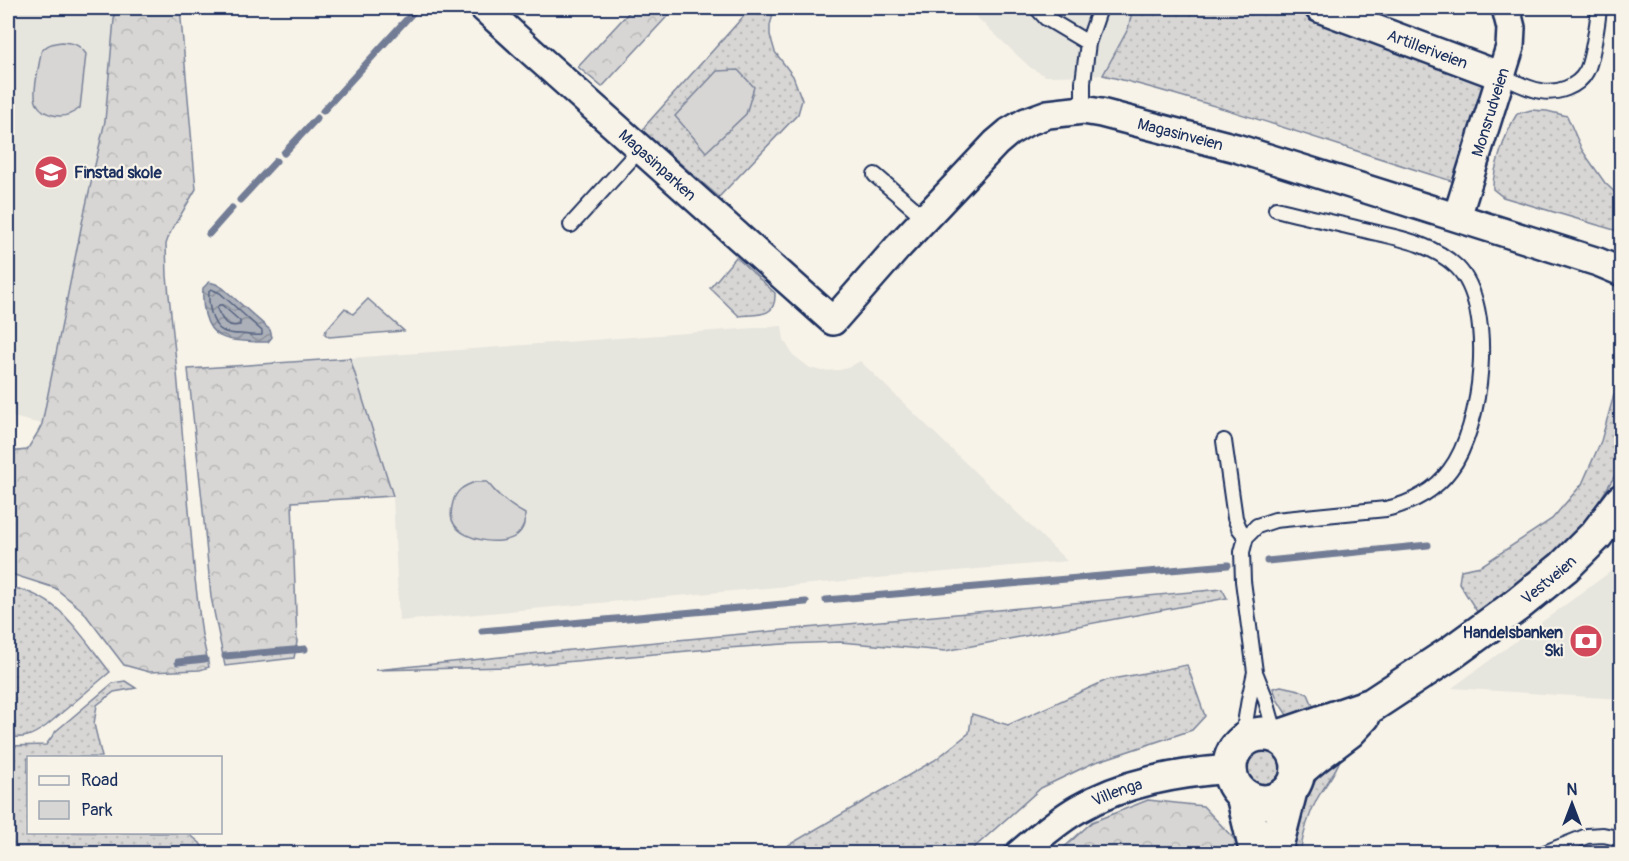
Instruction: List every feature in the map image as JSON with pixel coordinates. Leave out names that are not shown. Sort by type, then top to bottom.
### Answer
[{"type":"street","name":"Magasinparken","points":[[484,8],[833,321]]},
{"type":"street","name":"Artilleriveien","points":[[1319,8],[1501,76]]},
{"type":"street","name":"Monsrudveien","points":[[1457,217],[1510,46],[1510,19],[1506,8]]},
{"type":"street","name":"Magasinveien","points":[[833,321],[925,218],[1009,132],[1026,122],[1048,114],[1083,110],[1119,117],[1236,148],[1614,264]]},
{"type":"street","name":"Vestveien","points":[[1372,705],[1277,736],[1261,734],[1248,738],[1238,769],[1252,800],[1272,801],[1282,797],[1317,755],[1349,731],[1372,705],[1524,600],[1581,550],[1622,501]]},
{"type":"street","points":[[1274,854],[1298,760],[1288,743],[1277,736]]},
{"type":"street","points":[[1238,769],[1257,854]]},
{"type":"street","name":"Villenga","points":[[1019,854],[1059,821],[1092,801],[1107,795],[1146,782],[1192,773],[1238,769]]},
{"type":"lane","points":[[1038,8],[1046,18],[1088,43]]},
{"type":"lane","points":[[1083,110],[1083,82],[1088,43],[1100,8]]},
{"type":"lane","points":[[1501,76],[1540,91],[1560,90],[1574,85],[1586,72],[1590,60],[1599,8]]},
{"type":"lane","points":[[571,225],[641,148]]},
{"type":"lane","points":[[875,175],[925,218]]},
{"type":"lane","points":[[1276,209],[1418,244],[1438,253],[1456,267],[1470,286],[1476,307],[1480,339],[1479,385],[1474,411],[1464,447],[1444,478],[1425,494],[1408,503],[1386,509],[1266,522],[1257,526],[1245,537],[1242,552],[1243,580],[1255,672],[1277,736]]},
{"type":"lane","points":[[1224,441],[1235,518],[1245,537]]},
{"type":"lane","points":[[1238,769],[1255,672]]},
{"type":"lane","points":[[1542,854],[1587,836],[1603,835],[1622,839]]},
{"type":"shaded area","name":"Finstad skole","points":[[8,8],[115,8],[105,121],[42,424],[8,416]]},
{"type":"shaded area","points":[[967,8],[1133,8],[1128,29],[1103,75],[1046,76],[1031,68]]},
{"type":"shaded area","points":[[782,326],[784,340],[793,355],[810,368],[821,371],[840,370],[860,361],[1067,561],[399,621],[393,496],[350,358]]},
{"type":"shaded area","points":[[1621,564],[1621,699],[1452,688]]},
{"type":"green space","points":[[115,8],[180,8],[196,189],[166,244],[195,579],[202,635],[209,667],[200,670],[149,672],[124,665],[82,610],[55,588],[8,573],[8,452],[27,450],[42,424],[105,121]]},
{"type":"green space","points":[[633,8],[675,8],[602,87],[578,67]]},
{"type":"green space","points":[[751,8],[775,8],[770,25],[770,35],[775,52],[793,76],[802,100],[798,114],[719,197],[643,131]]},
{"type":"green space","points":[[1133,8],[1296,8],[1475,79],[1483,87],[1484,96],[1458,183],[1237,113],[1103,75],[1128,29]]},
{"type":"green space","points":[[62,42],[76,45],[86,54],[80,108],[70,114],[60,116],[48,114],[42,110],[37,104],[35,93],[41,52],[50,44]]},
{"type":"green space","points":[[738,70],[754,87],[746,114],[706,152],[675,116],[717,71]]},
{"type":"green space","points":[[1531,110],[1567,116],[1582,150],[1605,183],[1621,198],[1621,232],[1503,197],[1493,189],[1498,161],[1513,121],[1517,114]]},
{"type":"green space","points":[[736,257],[775,293],[773,307],[769,311],[739,316],[710,288]]},
{"type":"green space","points":[[368,299],[404,331],[329,337],[325,334],[345,308],[353,314]]},
{"type":"green space","points":[[350,358],[393,496],[292,502],[297,642],[294,658],[225,666],[211,597],[188,369]]},
{"type":"green space","points":[[1621,370],[1621,466],[1591,514],[1544,567],[1481,618],[1459,583],[1461,570],[1481,566],[1552,519],[1582,484],[1601,441]]},
{"type":"green space","points":[[475,482],[487,482],[514,508],[525,514],[524,525],[517,535],[502,541],[484,540],[466,535],[454,524],[451,513],[456,494]]},
{"type":"green space","points":[[8,587],[26,591],[55,607],[78,631],[110,672],[46,726],[24,737],[8,737]]},
{"type":"green space","points":[[1222,589],[1227,598],[945,651],[840,642],[699,650],[508,667],[376,670],[539,653]]},
{"type":"green space","points":[[1187,665],[1205,716],[1192,730],[1093,763],[1041,788],[968,853],[775,853],[935,760],[969,733],[972,714],[1008,725],[1107,680]]},
{"type":"green space","points":[[125,681],[136,688],[114,692],[97,705],[94,724],[102,756],[27,756],[27,834],[189,834],[200,843],[206,853],[8,853],[8,746],[46,745],[56,731],[113,683]]},
{"type":"green space","points":[[1281,686],[1308,694],[1316,713],[1290,720],[1273,688]]},
{"type":"green space","points":[[1264,750],[1276,755],[1281,767],[1276,779],[1264,784],[1252,779],[1247,767],[1252,755]]},
{"type":"green space","points":[[1341,757],[1311,812],[1300,853],[1285,854],[1298,807],[1309,795],[1319,773]]},
{"type":"green space","points":[[1148,800],[1203,806],[1237,842],[1240,853],[1057,854],[1092,822]]},
{"type":"water","points":[[209,282],[223,288],[270,330],[272,337],[268,342],[224,338],[210,327],[203,301],[203,288]]},
{"type":"waterway","points":[[323,111],[416,9]]},
{"type":"waterway","points":[[284,153],[317,118]]},
{"type":"waterway","points":[[240,200],[276,161]]},
{"type":"waterway","points":[[209,234],[232,208]]},
{"type":"waterway","points":[[1267,561],[1428,545]]},
{"type":"waterway","points":[[826,600],[1228,565]]},
{"type":"waterway","points":[[482,631],[806,602]]},
{"type":"waterway","points":[[225,656],[305,649]]},
{"type":"waterway","points":[[178,662],[205,659]]},
{"type":"place","name":"Finstad skole","points":[[51,172]]},
{"type":"place","name":"Handelsbanken Ski","points":[[1586,641]]}]
